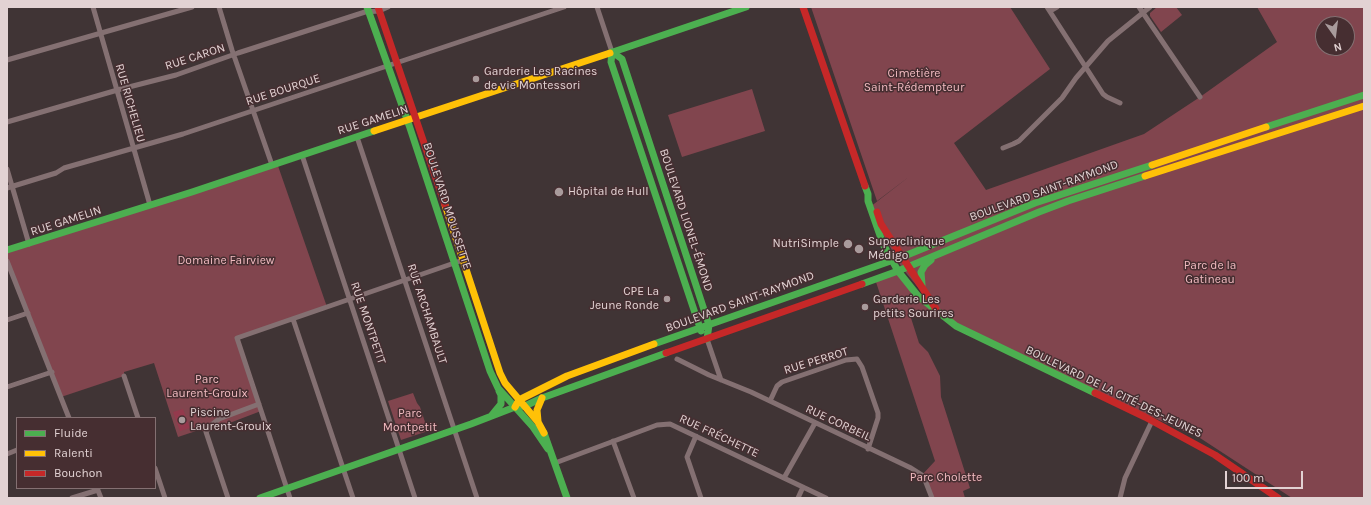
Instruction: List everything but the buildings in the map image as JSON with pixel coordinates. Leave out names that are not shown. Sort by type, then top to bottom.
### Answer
[{"type":"street","name":"RUE RICHELIEU","points":[[92,7],[150,205]]},
{"type":"street","points":[[7,60],[192,7]]},
{"type":"street","points":[[219,7],[272,165]]},
{"type":"street","name":"RUE CARON","points":[[7,122],[176,75],[368,9],[388,7]]},
{"type":"street","name":"RUE BOURQUE","points":[[9,187],[56,173],[64,168],[183,134],[564,7]]},
{"type":"street","name":"BOULEVARD LIONEL-ÉMOND","points":[[597,7],[612,52],[611,62],[699,328],[707,339]]},
{"type":"street","name":"RUE GAMELIN","points":[[7,250],[272,165],[746,7]]},
{"type":"street","name":"BOULEVARD DE LA CITÉ-DES-JEUNES","points":[[803,7],[868,194],[872,200],[881,224],[899,249],[908,267],[937,311]]},
{"type":"street","points":[[1057,7],[1049,9],[1103,94],[1120,103]]},
{"type":"street","points":[[1139,7],[1200,97]]},
{"type":"street","points":[[1003,148],[1019,140],[1062,98],[1108,41],[1150,7]]},
{"type":"street","name":"BOULEVARD MOUSSETTE","points":[[368,9],[407,120],[490,371],[498,388],[533,427],[552,455]]},
{"type":"street","name":"BOULEVARD MOUSSETTE","points":[[378,9],[416,117],[500,373],[505,383],[538,422],[547,439],[552,455]]},
{"type":"street","name":"BOULEVARD LIONEL-ÉMOND","points":[[612,52],[622,59],[709,325],[707,339]]},
{"type":"street","name":"BOULEVARD SAINT-RAYMOND","points":[[519,400],[586,368],[902,257],[1035,204],[1364,95]]},
{"type":"street","name":"BOULEVARD SAINT-RAYMOND","points":[[260,498],[400,450],[515,406],[525,406],[542,398],[898,271],[1068,201],[1364,106]]},
{"type":"street","name":"RUE ARCHAMBAULT","points":[[357,137],[477,498]]},
{"type":"street","name":"RUE MONTPETIT","points":[[302,155],[415,498]]},
{"type":"street","points":[[7,169],[9,187],[29,244]]},
{"type":"street","name":"BOULEVARD DE LA CITÉ-DES-JEUNES","points":[[868,194],[868,201],[878,233],[898,271],[911,290],[956,326],[1152,421],[1215,455],[1278,498]]},
{"type":"street","points":[[922,287],[920,275],[922,268],[940,254]]},
{"type":"street","points":[[290,498],[237,338],[463,260]]},
{"type":"street","points":[[7,261],[69,417]]},
{"type":"street","points":[[7,320],[28,313]]},
{"type":"street","points":[[293,319],[353,498]]},
{"type":"street","points":[[707,339],[721,380]]},
{"type":"street","name":"RUE CORBEIL","points":[[677,359],[709,375],[770,401],[917,472],[925,480],[932,498]]},
{"type":"street","name":"RUE PERROT","points":[[770,401],[777,386],[782,382],[846,360],[857,359],[862,367],[878,413],[878,418],[868,448]]},
{"type":"street","points":[[7,387],[52,372]]},
{"type":"street","points":[[124,376],[138,417]]},
{"type":"street","points":[[490,416],[501,404],[501,395],[498,388]]},
{"type":"street","points":[[538,422],[537,410],[542,398]]},
{"type":"street","points":[[515,406],[519,400]]},
{"type":"street","points":[[228,498],[206,432],[210,426],[219,419],[259,404]]},
{"type":"street","points":[[1120,498],[1125,478],[1152,421]]},
{"type":"street","points":[[784,478],[815,423]]},
{"type":"street","name":"RUE FRÉCHETTE","points":[[555,463],[657,425],[666,424],[676,426],[826,498]]},
{"type":"street","points":[[696,436],[687,457],[701,498]]},
{"type":"street","points":[[613,441],[634,498]]},
{"type":"street","points":[[552,455],[567,498]]},
{"type":"street","points":[[156,471],[165,498]]},
{"type":"street","points":[[798,498],[803,487]]},
{"type":"street","points":[[72,498],[97,489],[101,498]]},
{"type":"green space","name":"Parc de la Gatineau","points":[[811,7],[1010,7],[1050,69],[954,143],[986,190],[1144,134],[1200,97],[1277,42],[1257,7],[1364,7],[1364,498],[1292,498],[1200,438],[991,346],[937,311],[911,318],[919,343],[928,352],[940,376],[941,397],[970,488],[963,491],[965,498],[932,498],[922,475],[935,461],[875,279],[898,271],[936,309],[902,268],[879,227],[870,207],[910,176],[877,201]]},
{"type":"green space","points":[[1157,7],[1176,7],[1182,15],[1161,32],[1150,16],[1150,13]]},
{"type":"green space","points":[[752,89],[765,131],[682,157],[668,115]]},
{"type":"green space","name":"Domaine Fairview","points":[[277,163],[327,307],[237,338],[261,411],[206,432],[199,430],[178,437],[154,363],[124,372],[124,376],[61,397],[7,260],[7,250]]},
{"type":"green space","name":"Parc Montpetit","points":[[413,393],[420,407],[428,431],[401,440],[388,401]]},
{"type":"shaded area","name":"Piscine Laurent-Groulx","points":[[183,409],[190,428],[180,431],[173,412]]},
{"type":"traffic: fast","points":[[367,7],[409,125],[490,371],[498,388],[533,427],[548,449]]},
{"type":"traffic: fast","points":[[610,53],[746,7]]},
{"type":"traffic: fast","points":[[612,52],[622,59],[709,325],[707,339]]},
{"type":"traffic: fast","points":[[612,52],[611,62],[701,331]]},
{"type":"traffic: fast","points":[[1266,127],[1364,95]]},
{"type":"traffic: fast","points":[[7,250],[192,192],[374,131]]},
{"type":"traffic: fast","points":[[654,344],[902,257],[1035,203],[1152,165]]},
{"type":"traffic: fast","points":[[862,284],[898,271],[1039,212],[1145,176]]},
{"type":"traffic: fast","points":[[865,186],[868,194],[868,201],[883,244],[898,271],[918,296],[956,326],[1095,393]]},
{"type":"traffic: fast","points":[[922,285],[921,272],[925,265],[931,260]]},
{"type":"traffic: fast","points":[[260,498],[471,424],[515,407],[525,406],[542,398],[666,353]]},
{"type":"traffic: fast","points":[[492,415],[501,404],[501,395],[499,391]]},
{"type":"traffic: fast","points":[[544,433],[567,498]]},
{"type":"traffic: slow","points":[[374,131],[610,53]]},
{"type":"traffic: slow","points":[[1145,176],[1364,106]]},
{"type":"traffic: slow","points":[[1152,165],[1266,127]]},
{"type":"traffic: slow","points":[[445,205],[500,373],[505,383],[538,422],[544,433]]},
{"type":"traffic: slow","points":[[515,407],[519,400],[567,376],[654,344]]},
{"type":"traffic: slow","points":[[538,421],[537,410],[542,398]]},
{"type":"traffic: jam","points":[[378,7],[445,205]]},
{"type":"traffic: jam","points":[[803,7],[865,186]]},
{"type":"traffic: jam","points":[[877,212],[881,224],[936,309]]},
{"type":"traffic: jam","points":[[666,353],[862,284]]},
{"type":"traffic: jam","points":[[1095,393],[1145,417],[1215,455],[1278,498]]},
{"type":"place","name":"Garderie Les Racines de vie Montessori","points":[[476,79]]},
{"type":"place","name":"Hôpital de Hull","points":[[559,192]]},
{"type":"place","name":"NutriSimple","points":[[848,244]]},
{"type":"place","name":"Superclinique Médigo","points":[[859,249]]},
{"type":"place","name":"CPE La Jeune Ronde","points":[[667,299]]},
{"type":"place","name":"Garderie Les petits Sourires","points":[[865,307]]},
{"type":"place","name":"Piscine Laurent-Groulx","points":[[182,420]]},
{"type":"park label","name":"Cimetière Saint-Rédempteur","points":[[914,81]]},
{"type":"park label","name":"Parc Laurent-Groulx","points":[[207,387]]},
{"type":"park label","name":"Parc Cholette","points":[[946,478]]}]
